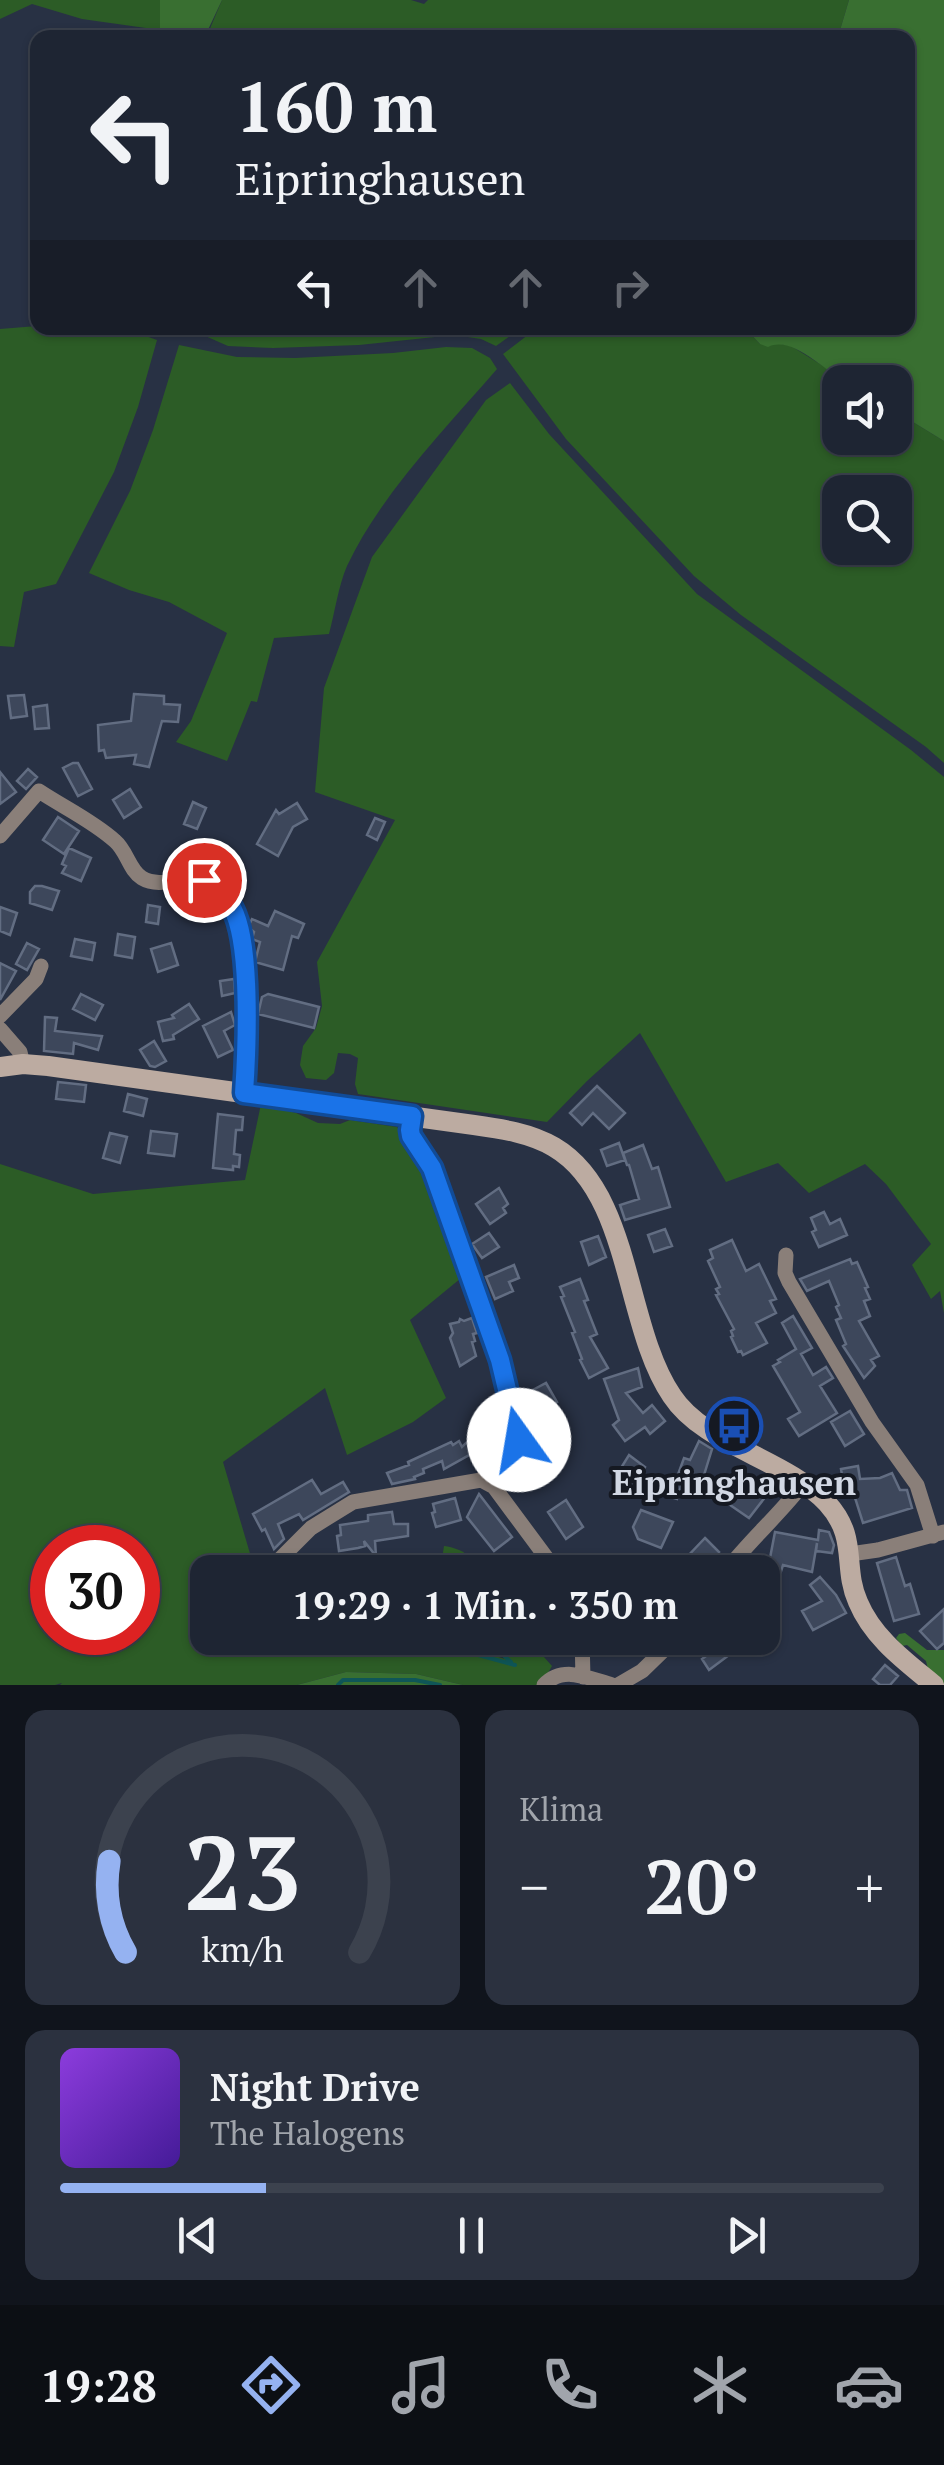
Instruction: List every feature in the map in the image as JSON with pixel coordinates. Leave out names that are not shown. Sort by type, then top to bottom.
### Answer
[{"type":"main road","points":[[0,1067],[23,1064],[516,1132],[546,1143],[570,1158],[602,1204],[650,1356],[669,1393],[685,1412],[708,1429],[803,1484],[823,1500],[846,1534],[856,1599],[873,1631],[934,1685]]},
{"type":"street","points":[[0,836],[38,791],[116,842],[143,879],[199,880],[216,887],[233,910],[240,938],[245,998],[244,1093]]},
{"type":"street","points":[[0,1016],[36,979],[41,966]]},
{"type":"street","points":[[0,1029],[17,1048],[23,1064]]},
{"type":"street","points":[[412,1116],[411,1136],[432,1168],[500,1360],[519,1440],[481,1480]]},
{"type":"street","points":[[786,1255],[789,1282],[872,1422],[917,1484],[938,1534],[850,1554]]},
{"type":"street","points":[[284,1555],[311,1528],[353,1502],[481,1480],[494,1486],[544,1555]]},
{"type":"street","points":[[739,1555],[803,1484]]},
{"type":"street","points":[[582,1655],[583,1676]]},
{"type":"street","points":[[544,1685],[562,1673],[615,1685],[642,1672],[659,1655]]},
{"type":"green space","points":[[0,0],[160,0],[160,30],[82,19],[32,4],[0,19]]},
{"type":"green space","points":[[160,0],[222,0],[208,30],[160,30]]},
{"type":"green space","points":[[222,0],[411,0],[424,4],[428,0],[849,0],[840,30],[209,30]]},
{"type":"green space","points":[[849,0],[944,0],[944,441],[912,421],[912,365],[822,366],[798,350],[768,347],[752,335],[915,335],[915,30],[840,30]]},
{"type":"green space","points":[[30,327],[30,335],[143,335],[157,340],[114,472],[56,584],[24,592],[14,647],[0,646],[0,329]]},
{"type":"green space","points":[[203,335],[454,335],[359,345],[228,346]]},
{"type":"green space","points":[[454,335],[511,335],[496,346]]},
{"type":"green space","points":[[528,335],[752,335],[760,344],[791,346],[822,365],[822,455],[912,455],[912,421],[944,441],[944,763],[741,615],[694,576],[566,439],[503,354]]},
{"type":"green space","points":[[179,345],[237,357],[295,358],[472,348],[490,358],[497,369],[377,513],[347,566],[329,634],[274,638],[257,702],[251,701],[227,761],[176,742],[191,721],[227,633],[169,602],[89,573],[130,491]]},
{"type":"green space","points":[[510,383],[549,434],[697,594],[944,777],[944,1313],[940,1291],[931,1299],[912,1265],[931,1244],[886,1184],[865,1164],[809,1193],[778,1163],[726,1182],[640,1033],[547,1122],[358,1094],[358,1058],[350,1054],[338,1053],[334,1073],[326,1080],[306,1078],[300,1065],[303,1046],[316,1028],[322,1006],[317,962],[395,820],[315,792],[324,688],[372,557],[486,400]]},
{"type":"green space","points":[[261,1104],[318,1123],[340,1124],[350,1120],[397,1127],[420,1157],[466,1274],[410,1320],[446,1398],[413,1422],[347,1455],[325,1388],[223,1462],[250,1555],[190,1555],[190,1655],[492,1655],[505,1659],[501,1655],[542,1655],[552,1666],[541,1685],[463,1685],[416,1674],[346,1672],[297,1685],[0,1685],[0,1164],[93,1194],[245,1180]]},
{"type":"green space","points":[[444,1546],[467,1555],[443,1555]]},
{"type":"green space","points":[[905,1633],[927,1650],[944,1650],[944,1685],[932,1685],[926,1661],[896,1638]]},
{"type":"green space","points":[[346,1672],[416,1674],[463,1685],[297,1685]]},
{"type":"building","points":[[134,694],[164,696],[164,704],[180,705],[178,722],[162,721],[149,767],[134,764],[136,755],[106,758],[104,750],[99,751],[98,725],[131,721]]},
{"type":"building","points":[[24,695],[27,716],[11,718],[8,696]]},
{"type":"building","points":[[47,705],[49,728],[35,729],[33,707]]},
{"type":"building","points":[[78,763],[92,789],[78,796],[63,768]]},
{"type":"building","points":[[28,769],[37,777],[26,789],[17,781]]},
{"type":"building","points":[[0,772],[16,792],[0,804]]},
{"type":"building","points":[[130,789],[141,807],[124,818],[113,800]]},
{"type":"building","points":[[193,802],[206,808],[197,829],[184,824]]},
{"type":"building","points":[[297,803],[307,819],[293,827],[278,856],[257,844],[276,810],[279,814]]},
{"type":"building","points":[[58,817],[79,831],[64,854],[43,840]]},
{"type":"building","points":[[375,818],[385,822],[377,840],[367,835]]},
{"type":"building","points":[[69,848],[91,858],[81,881],[62,873]]},
{"type":"building","points":[[202,851],[218,860],[212,871],[194,863]]},
{"type":"building","points":[[35,886],[59,891],[52,910],[30,903],[30,892]]},
{"type":"building","points":[[148,905],[160,907],[158,924],[146,922]]},
{"type":"building","points":[[0,907],[17,913],[10,935],[0,931]]},
{"type":"building","points":[[275,911],[304,924],[298,938],[292,936],[283,970],[255,962],[260,942],[252,939],[254,932],[248,927],[252,919],[268,926]]},
{"type":"building","points":[[118,934],[135,937],[132,958],[115,955]]},
{"type":"building","points":[[75,939],[95,943],[92,960],[71,956]]},
{"type":"building","points":[[27,943],[39,949],[27,970],[16,964]]},
{"type":"building","points":[[171,943],[178,965],[158,972],[151,949]]},
{"type":"building","points":[[0,963],[16,971],[0,1000]]},
{"type":"building","points":[[234,979],[235,993],[222,996],[220,981]]},
{"type":"building","points":[[81,994],[103,1005],[95,1020],[73,1009]]},
{"type":"building","points":[[268,994],[319,1007],[314,1028],[258,1014],[262,997]]},
{"type":"building","points":[[189,1004],[199,1019],[173,1035],[174,1039],[163,1041],[158,1022],[174,1018],[172,1015]]},
{"type":"building","points":[[231,1012],[235,1025],[224,1031],[233,1050],[218,1057],[203,1026]]},
{"type":"building","points":[[45,1017],[57,1018],[55,1031],[102,1036],[98,1050],[74,1043],[73,1054],[44,1051]]},
{"type":"building","points":[[154,1041],[166,1061],[155,1067],[150,1066],[140,1050]]},
{"type":"building","points":[[58,1082],[86,1085],[84,1102],[56,1099]]},
{"type":"building","points":[[597,1086],[625,1113],[609,1129],[593,1113],[582,1125],[570,1113]]},
{"type":"building","points":[[128,1094],[147,1099],[143,1116],[124,1111]]},
{"type":"building","points":[[218,1114],[243,1117],[242,1130],[236,1130],[234,1154],[240,1155],[239,1167],[233,1166],[233,1170],[213,1168]]},
{"type":"building","points":[[151,1131],[177,1134],[174,1156],[148,1153]]},
{"type":"building","points":[[110,1133],[127,1137],[120,1163],[103,1158]]},
{"type":"building","points":[[619,1143],[625,1160],[607,1166],[601,1150]]},
{"type":"building","points":[[643,1145],[652,1169],[658,1167],[670,1207],[625,1220],[620,1205],[639,1199],[623,1153]]},
{"type":"building","points":[[499,1188],[508,1204],[503,1208],[506,1213],[490,1224],[476,1204]]},
{"type":"building","points":[[824,1212],[830,1224],[840,1219],[847,1235],[819,1247],[811,1218]]},
{"type":"building","points":[[665,1229],[672,1246],[654,1252],[648,1235]]},
{"type":"building","points":[[489,1233],[499,1247],[482,1258],[472,1244]]},
{"type":"building","points":[[598,1236],[606,1257],[589,1265],[581,1242]]},
{"type":"building","points":[[732,1240],[746,1271],[759,1264],[776,1299],[770,1301],[776,1313],[756,1323],[767,1343],[743,1355],[731,1337],[734,1329],[716,1295],[720,1287],[708,1261],[713,1258],[710,1250]]},
{"type":"building","points":[[850,1259],[852,1264],[857,1262],[868,1287],[865,1288],[870,1299],[864,1301],[870,1316],[859,1321],[879,1356],[871,1360],[875,1366],[864,1378],[843,1346],[846,1344],[836,1320],[841,1318],[836,1307],[839,1305],[829,1281],[807,1291],[800,1279]]},
{"type":"building","points":[[514,1265],[519,1278],[509,1282],[513,1291],[495,1299],[486,1277]]},
{"type":"building","points":[[580,1279],[597,1334],[590,1337],[608,1368],[589,1378],[580,1360],[560,1287]]},
{"type":"building","points":[[793,1316],[812,1348],[801,1354],[813,1375],[826,1367],[833,1378],[820,1386],[837,1413],[799,1436],[788,1419],[800,1412],[773,1366],[796,1349],[782,1323]]},
{"type":"building","points":[[472,1318],[477,1333],[473,1334],[472,1342],[476,1356],[460,1366],[450,1338],[450,1324]]},
{"type":"building","points":[[638,1368],[642,1387],[626,1393],[643,1413],[652,1405],[665,1421],[650,1434],[645,1427],[625,1441],[613,1425],[619,1420],[604,1379]]},
{"type":"building","points":[[546,1383],[557,1402],[533,1417],[524,1402],[534,1397],[531,1391]]},
{"type":"building","points":[[850,1411],[864,1434],[845,1446],[831,1422]]},
{"type":"building","points":[[489,1421],[502,1434],[484,1451],[482,1448],[444,1469],[442,1461],[423,1469],[424,1473],[415,1479],[392,1484],[387,1473],[451,1442],[453,1445],[459,1441],[462,1447]]},
{"type":"building","points":[[699,1441],[712,1449],[700,1488],[682,1483],[677,1499],[664,1495],[669,1477],[676,1480],[684,1458],[690,1460]]},
{"type":"building","points":[[629,1455],[645,1467],[634,1486],[616,1476]]},
{"type":"building","points":[[858,1466],[860,1479],[892,1473],[900,1490],[907,1490],[912,1508],[863,1523],[851,1485],[844,1487],[841,1469]]},
{"type":"building","points":[[759,1477],[773,1487],[749,1518],[717,1496],[725,1485],[739,1495]]},
{"type":"building","points":[[312,1480],[321,1494],[343,1482],[349,1492],[303,1520],[299,1514],[278,1524],[284,1539],[274,1549],[253,1514]]},
{"type":"building","points":[[479,1494],[512,1537],[494,1551],[467,1517]]},
{"type":"building","points":[[455,1498],[461,1520],[436,1527],[433,1504]]},
{"type":"building","points":[[566,1500],[583,1527],[566,1539],[548,1512]]},
{"type":"building","points":[[641,1510],[673,1522],[661,1548],[638,1539],[633,1527]]},
{"type":"building","points":[[392,1512],[394,1524],[408,1524],[408,1536],[375,1541],[376,1555],[364,1541],[365,1546],[339,1551],[340,1525],[368,1521],[368,1515]]},
{"type":"building","points":[[819,1530],[829,1532],[834,1545],[832,1553],[816,1551],[817,1543],[812,1572],[783,1565],[780,1574],[780,1555],[771,1555],[775,1532],[818,1540]]},
{"type":"building","points":[[705,1538],[719,1552],[716,1555],[689,1555]]},
{"type":"building","points":[[896,1557],[919,1614],[894,1621],[877,1563]]},
{"type":"building","points":[[820,1577],[846,1613],[813,1630],[802,1611],[822,1601],[810,1585]]},
{"type":"building","points":[[944,1609],[944,1643],[937,1649],[920,1631]]},
{"type":"building","points":[[707,1655],[729,1655],[709,1670],[702,1659]]},
{"type":"building","points":[[885,1665],[898,1676],[890,1685],[880,1685],[873,1679]]},
{"type":"waterway","points":[[478,1655],[515,1665]]},
{"type":"waterway","points":[[503,1655],[511,1662]]},
{"type":"waterway","points":[[338,1685],[343,1680],[415,1680],[440,1685]]},
{"type":"place","name":"Eipringhausen","points":[[734,1426]]},
{"type":"route","points":[[204,880],[224,896],[238,926],[245,978],[244,1093],[412,1116],[411,1136],[432,1168],[500,1360],[519,1440]]}]
